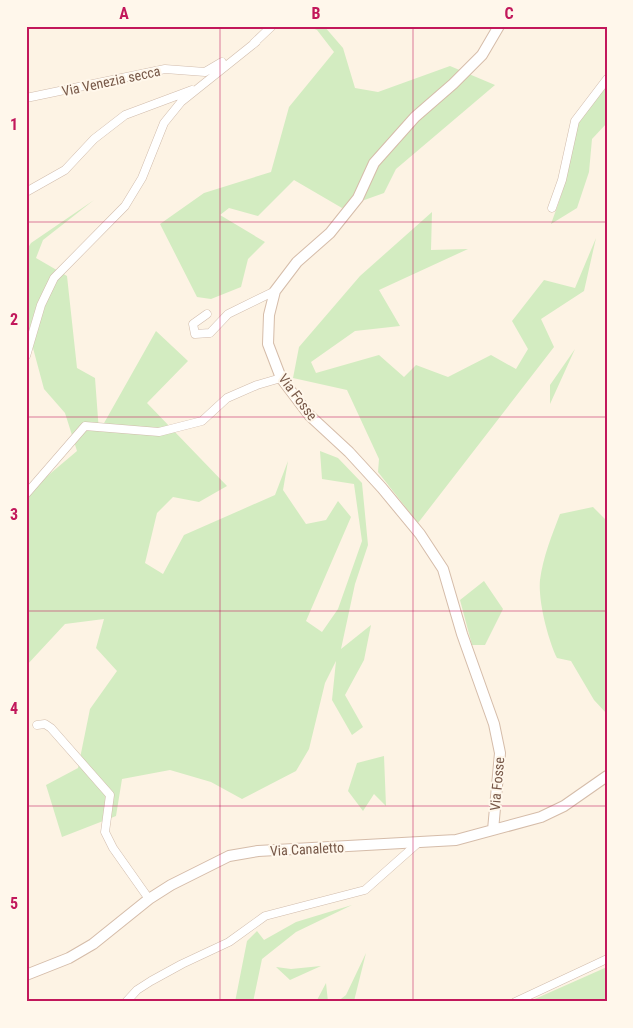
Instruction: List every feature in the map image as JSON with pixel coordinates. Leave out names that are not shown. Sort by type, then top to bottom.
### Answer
[{"type":"street","name":"Via Venezia secca","points":[[26,98],[165,69],[205,72],[256,42],[272,26]]},
{"type":"street","name":"Via Fosse","points":[[493,830],[500,753],[494,724],[462,634],[443,570],[420,534],[382,488],[349,452],[308,415],[281,378],[268,344],[268,315],[275,291],[297,262],[330,233],[358,198],[374,163],[414,117],[453,84],[482,55],[499,26]]},
{"type":"street","points":[[26,356],[41,305],[54,278],[124,206],[142,178],[164,122],[196,88],[256,42]]},
{"type":"street","points":[[552,208],[562,180],[575,121],[607,79]]},
{"type":"street","points":[[26,192],[66,170],[94,140],[125,115],[196,88]]},
{"type":"street","points":[[207,314],[193,324],[195,334],[210,333],[228,314],[275,291]]},
{"type":"street","points":[[26,494],[86,426],[159,432],[202,421],[227,398],[257,384],[281,378]]},
{"type":"street","points":[[37,725],[45,724],[51,728],[110,795],[105,832],[113,848],[149,899]]},
{"type":"street","name":"Via Canaletto","points":[[26,975],[69,958],[93,944],[149,899],[202,868],[240,853],[456,840],[531,821],[553,812],[607,776]]},
{"type":"street","points":[[126,1002],[137,990],[151,981],[229,942],[265,916],[365,890],[418,843]]},
{"type":"street","points":[[515,1002],[607,960]]},
{"type":"green space","points":[[307,26],[324,26],[343,48],[355,88],[378,92],[450,66],[495,85],[396,169],[384,193],[342,208],[294,180],[258,216],[229,208],[220,215],[265,242],[248,259],[241,287],[211,299],[197,297],[160,224],[204,193],[271,172],[289,107],[334,52],[317,30]]},
{"type":"green space","points":[[607,87],[607,123],[592,139],[589,172],[577,208],[551,224],[564,186],[572,141],[581,115],[587,104],[596,94]]},
{"type":"green space","points":[[94,200],[43,240],[36,258],[67,276],[77,368],[95,378],[99,432],[156,331],[188,361],[147,403],[227,486],[199,502],[173,497],[157,513],[145,563],[163,574],[184,535],[275,495],[288,461],[283,490],[306,524],[326,520],[338,501],[351,517],[306,621],[322,632],[338,609],[362,541],[354,484],[322,479],[320,451],[338,458],[362,483],[368,545],[355,584],[341,649],[371,625],[364,660],[345,695],[363,727],[352,735],[332,700],[336,661],[325,683],[309,749],[296,771],[242,799],[211,782],[170,770],[122,779],[116,816],[62,837],[46,785],[78,768],[90,709],[117,671],[96,648],[104,619],[65,624],[26,666],[26,494],[77,451],[65,413],[44,389],[26,322],[26,251],[31,243]]},
{"type":"green space","points":[[432,212],[431,250],[468,249],[379,290],[400,326],[355,331],[311,362],[316,373],[379,355],[404,377],[416,365],[448,377],[491,355],[516,369],[528,349],[512,321],[544,280],[575,288],[596,238],[584,291],[541,319],[554,347],[418,523],[378,472],[379,459],[347,390],[293,378],[299,347],[360,276]]},
{"type":"green space","points":[[575,349],[550,404],[550,385]]},
{"type":"green space","points":[[593,507],[607,521],[607,714],[594,700],[571,661],[557,658],[544,620],[540,589],[541,571],[560,514]]},
{"type":"green space","points":[[484,581],[503,609],[485,645],[472,645],[460,600]]},
{"type":"green space","points":[[384,756],[386,806],[374,794],[363,811],[348,791],[357,763]]},
{"type":"green space","points":[[352,905],[296,932],[262,959],[253,1002],[235,1002],[247,941],[257,931],[264,940],[296,922]]},
{"type":"green space","points":[[366,953],[354,1001],[337,1002],[346,995]]},
{"type":"green space","points":[[321,966],[290,980],[276,967],[291,969]]},
{"type":"green space","points":[[607,967],[607,1002],[528,1002]]},
{"type":"green space","points":[[326,983],[328,1002],[316,1002]]}]
